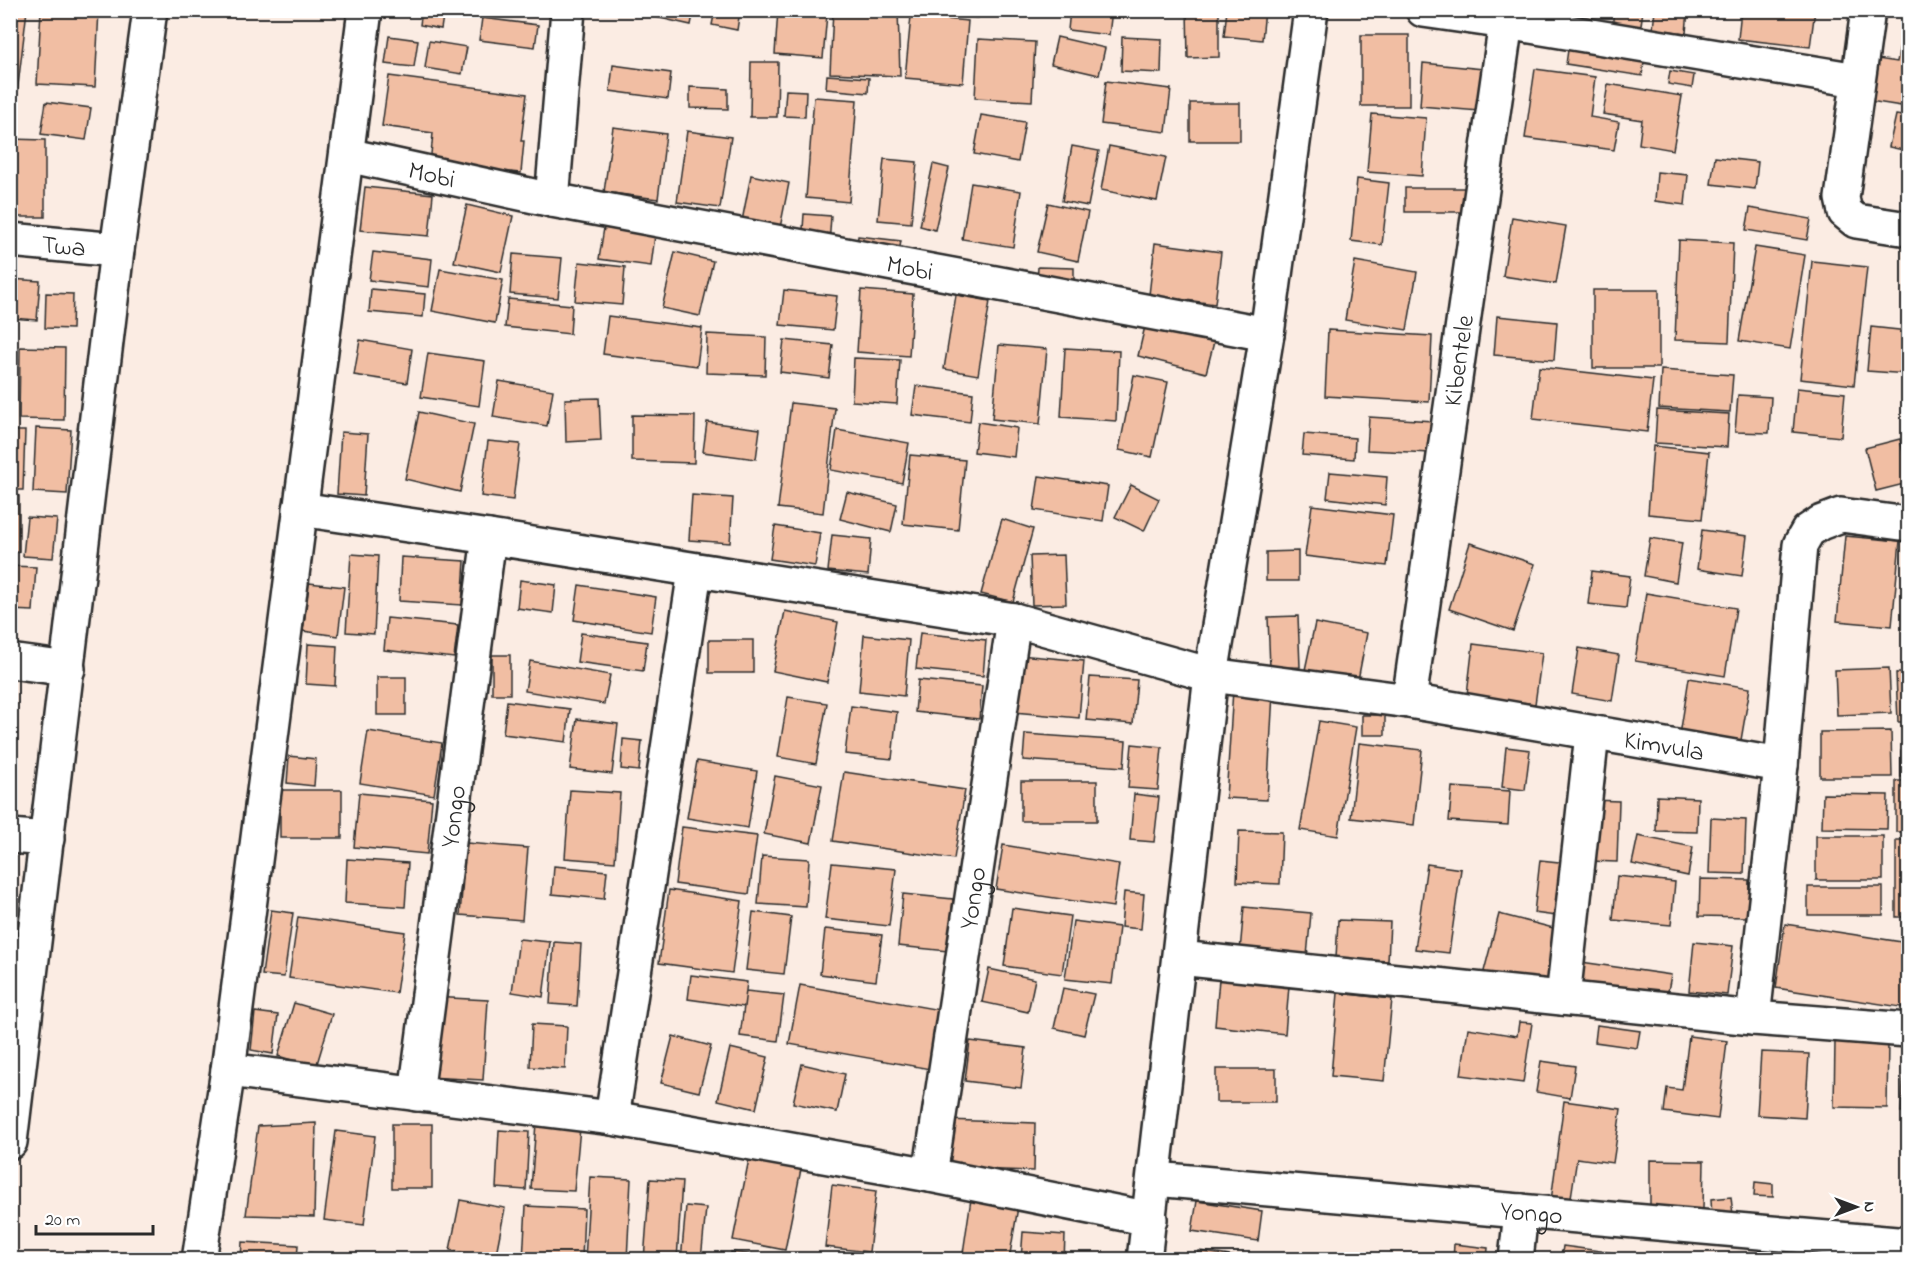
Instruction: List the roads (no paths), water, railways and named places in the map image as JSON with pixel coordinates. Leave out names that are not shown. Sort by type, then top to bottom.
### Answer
[{"type":"street","points":[[10,1142],[117,250],[150,10]]},
{"type":"street","points":[[200,1260],[228,1070],[365,10]]},
{"type":"street","points":[[552,200],[568,10]]},
{"type":"street","points":[[1144,1260],[1211,675],[1268,334],[1311,10]]},
{"type":"street","points":[[1423,10],[1506,22],[1543,19],[1857,80]]},
{"type":"street","points":[[1868,10],[1842,198],[1845,212],[1856,221],[1908,229]]},
{"type":"street","name":"Kibentele","points":[[1409,701],[1506,22]]},
{"type":"street","name":"Mobi","points":[[347,155],[552,200],[1268,334]]},
{"type":"street","name":"Twa","points":[[10,240],[117,250]]},
{"type":"street","points":[[300,509],[1014,620],[1211,675]]},
{"type":"street","points":[[1753,1018],[1781,765],[1800,545],[1808,531],[1820,523],[1841,515],[1908,524]]},
{"type":"street","name":"Yongo","points":[[416,1094],[489,537]]},
{"type":"street","points":[[612,1118],[695,571]]},
{"type":"street","name":"Yongo","points":[[930,1175],[1014,620]]},
{"type":"street","points":[[10,661],[68,669]]},
{"type":"street","name":"Kimvula","points":[[1211,675],[1409,701],[1781,765]]},
{"type":"street","points":[[1563,998],[1592,734]]},
{"type":"street","points":[[10,836],[47,839]]},
{"type":"street","points":[[1179,958],[1753,1018],[1908,1030]]},
{"type":"street","points":[[228,1070],[612,1118],[930,1175],[1150,1219]]},
{"type":"street","name":"Yongo","points":[[1155,1179],[1908,1245]]},
{"type":"street","points":[[1516,1260],[1521,1211]]}]
